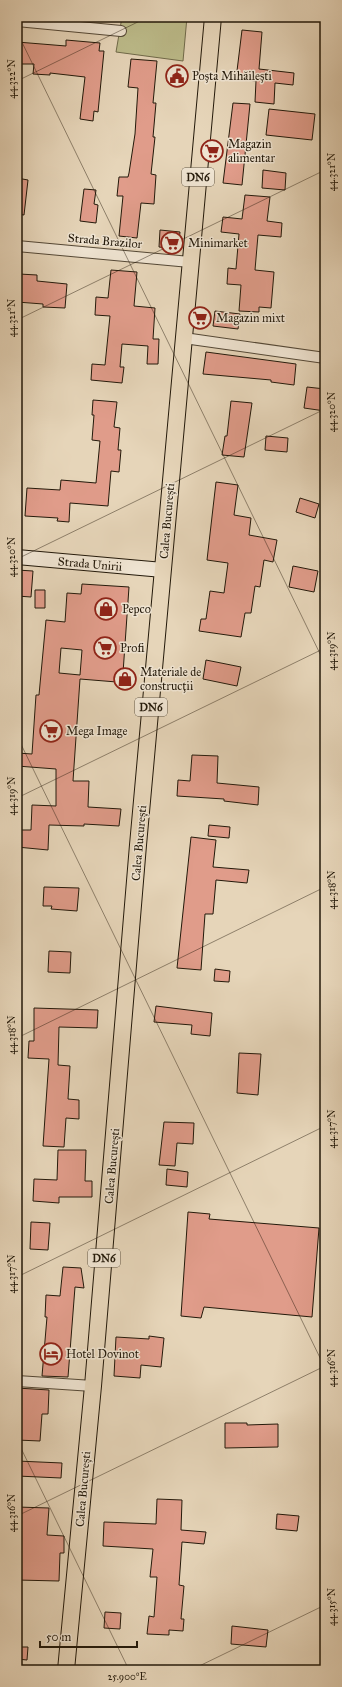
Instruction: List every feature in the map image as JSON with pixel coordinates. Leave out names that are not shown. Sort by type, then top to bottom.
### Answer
[{"type":"main road","name":"Calea București","points":[[66,1670],[93,1386],[163,570],[213,17]]},
{"type":"main road","name":"Strada Unirii","points":[[17,558],[163,570]]},
{"type":"street","points":[[17,22],[121,31]]},
{"type":"street","name":"Strada Brazilor","points":[[17,246],[190,262]]},
{"type":"street","points":[[184,338],[325,358]]},
{"type":"street","points":[[17,1381],[93,1386]]},
{"type":"shaded area","points":[[122,17],[187,17],[183,61],[116,52]]},
{"type":"building","points":[[242,30],[262,32],[259,69],[294,73],[293,85],[275,83],[274,104],[255,102],[256,81],[236,79]]},
{"type":"building","points":[[66,40],[100,43],[99,51],[104,51],[98,112],[94,111],[93,121],[80,119],[85,77],[50,73],[50,75],[33,74],[34,64],[17,64],[17,42],[66,46]]},
{"type":"building","points":[[131,59],[157,61],[153,103],[156,103],[153,137],[155,137],[151,174],[156,175],[154,204],[141,203],[137,238],[119,236],[123,196],[117,196],[119,177],[128,177],[135,134],[138,88],[128,87]]},
{"type":"building","points":[[233,103],[250,104],[242,185],[223,183]]},
{"type":"building","points":[[269,109],[315,114],[312,140],[266,135]]},
{"type":"building","points":[[263,170],[286,173],[285,190],[262,188]]},
{"type":"building","points":[[17,178],[28,180],[24,215],[17,214]]},
{"type":"building","points":[[84,189],[96,190],[94,204],[98,205],[96,223],[80,221]]},
{"type":"building","points":[[245,195],[270,197],[267,221],[282,223],[281,237],[258,235],[255,270],[274,272],[271,308],[259,307],[259,312],[239,311],[241,285],[227,284],[228,268],[236,269],[239,234],[221,232],[223,217],[242,219]]},
{"type":"building","points":[[160,230],[180,232],[178,249],[159,247]]},
{"type":"building","points":[[111,270],[137,272],[134,306],[155,308],[153,339],[159,339],[158,364],[147,364],[148,346],[122,344],[120,367],[124,367],[122,383],[91,380],[92,364],[105,365],[110,316],[95,315],[96,297],[108,298]]},
{"type":"building","points":[[19,274],[37,275],[37,281],[67,284],[65,308],[43,307],[43,304],[17,302]]},
{"type":"building","points":[[215,311],[240,314],[238,329],[213,326]]},
{"type":"building","points":[[206,352],[296,364],[294,385],[271,382],[271,380],[203,374]]},
{"type":"building","points":[[307,387],[325,389],[325,411],[304,408]]},
{"type":"building","points":[[93,400],[117,402],[114,427],[120,428],[118,450],[121,450],[119,472],[111,471],[108,506],[70,503],[69,522],[57,521],[58,518],[25,516],[27,488],[60,490],[61,480],[96,483],[100,441],[92,440],[94,415],[92,415]]},
{"type":"building","points":[[231,401],[252,403],[244,457],[222,455],[225,436],[227,436]]},
{"type":"building","points":[[266,436],[288,438],[287,452],[265,450]]},
{"type":"building","points":[[216,482],[238,485],[234,515],[251,518],[249,535],[277,540],[273,562],[264,560],[260,587],[255,586],[251,613],[245,613],[241,637],[199,631],[201,619],[206,619],[210,591],[224,593],[228,563],[207,560]]},
{"type":"building","points":[[300,498],[319,504],[315,518],[296,512]]},
{"type":"building","points":[[293,566],[318,571],[314,592],[289,587]]},
{"type":"building","points":[[17,570],[33,571],[31,597],[17,596]]},
{"type":"building","points":[[82,584],[129,587],[123,673],[130,673],[129,683],[80,679],[73,781],[89,781],[88,807],[121,809],[119,826],[84,824],[84,826],[49,825],[48,850],[17,847],[17,830],[31,830],[32,805],[56,806],[56,769],[17,766],[17,753],[32,754],[36,695],[39,695],[46,620],[65,622],[67,593],[81,594]],"holes":[[[61,648],[82,650],[80,675],[59,673]]]},
{"type":"building","points":[[35,590],[45,590],[45,608],[35,608]]},
{"type":"building","points":[[206,660],[241,667],[237,686],[203,679]]},
{"type":"building","points":[[192,755],[218,756],[217,783],[259,787],[258,805],[224,801],[224,799],[177,796],[178,780],[190,781]]},
{"type":"building","points":[[209,825],[230,827],[229,838],[208,836]]},
{"type":"building","points":[[191,837],[216,840],[213,867],[249,870],[247,883],[216,880],[213,914],[205,914],[201,970],[177,968]]},
{"type":"building","points":[[44,887],[79,888],[77,911],[51,909],[52,906],[43,906]]},
{"type":"building","points":[[49,951],[71,952],[70,973],[48,972]]},
{"type":"building","points":[[215,969],[230,971],[229,982],[214,981]]},
{"type":"building","points":[[156,1006],[212,1013],[210,1036],[191,1034],[192,1025],[154,1022]]},
{"type":"building","points":[[34,1008],[98,1010],[97,1028],[59,1027],[58,1065],[70,1066],[68,1099],[79,1100],[79,1119],[66,1118],[64,1147],[43,1146],[49,1059],[28,1058],[29,1041],[34,1041]]},
{"type":"building","points":[[239,1053],[261,1054],[258,1095],[237,1093]]},
{"type":"building","points":[[164,1122],[194,1123],[193,1144],[177,1143],[175,1166],[159,1165]]},
{"type":"building","points":[[58,1150],[86,1150],[85,1181],[92,1181],[92,1197],[59,1197],[59,1203],[33,1201],[34,1179],[57,1180]]},
{"type":"building","points":[[167,1169],[188,1172],[187,1187],[166,1185]]},
{"type":"building","points":[[188,1212],[210,1214],[209,1219],[319,1228],[312,1317],[204,1307],[201,1318],[181,1316]]},
{"type":"building","points":[[31,1222],[50,1223],[48,1250],[30,1249]]},
{"type":"building","points":[[63,1267],[81,1268],[84,1288],[75,1287],[68,1377],[42,1376],[47,1317],[45,1317],[46,1295],[60,1296]]},
{"type":"building","points":[[149,1336],[164,1338],[161,1367],[141,1365],[140,1378],[114,1376],[116,1337],[149,1339]]},
{"type":"building","points":[[17,1388],[49,1390],[48,1414],[42,1414],[40,1441],[17,1440]]},
{"type":"building","points":[[225,1423],[247,1423],[247,1425],[278,1424],[278,1447],[225,1448]]},
{"type":"building","points":[[17,1461],[62,1463],[61,1478],[17,1476]]},
{"type":"building","points":[[157,1499],[182,1500],[181,1530],[206,1532],[204,1544],[182,1542],[179,1585],[184,1586],[181,1619],[184,1619],[183,1631],[169,1630],[169,1635],[147,1634],[149,1616],[154,1617],[157,1577],[150,1577],[153,1549],[103,1546],[104,1522],[156,1524]]},
{"type":"building","points":[[17,1507],[49,1508],[47,1535],[64,1536],[64,1553],[60,1553],[59,1581],[17,1580]]},
{"type":"building","points":[[277,1514],[299,1516],[297,1531],[276,1529]]},
{"type":"building","points":[[105,1612],[121,1613],[120,1629],[104,1628]]},
{"type":"building","points":[[232,1626],[268,1630],[266,1647],[231,1644]]},
{"type":"building","points":[[17,1647],[28,1647],[27,1660],[17,1659]]},
{"type":"place","name":"Poșta Mihăilești","points":[[177,76]]},
{"type":"place","name":"Magazin alimentar","points":[[212,151]]},
{"type":"place","name":"Minimarket","points":[[172,243]]},
{"type":"place","name":"Magazin mixt","points":[[200,318]]},
{"type":"place","name":"Pepco","points":[[106,609]]},
{"type":"place","name":"Profi","points":[[105,648]]},
{"type":"place","name":"Materiale de construcții","points":[[125,679]]},
{"type":"place","name":"Mega Image","points":[[51,731]]},
{"type":"place","name":"Hotel Dovinot","points":[[51,1354]]}]
